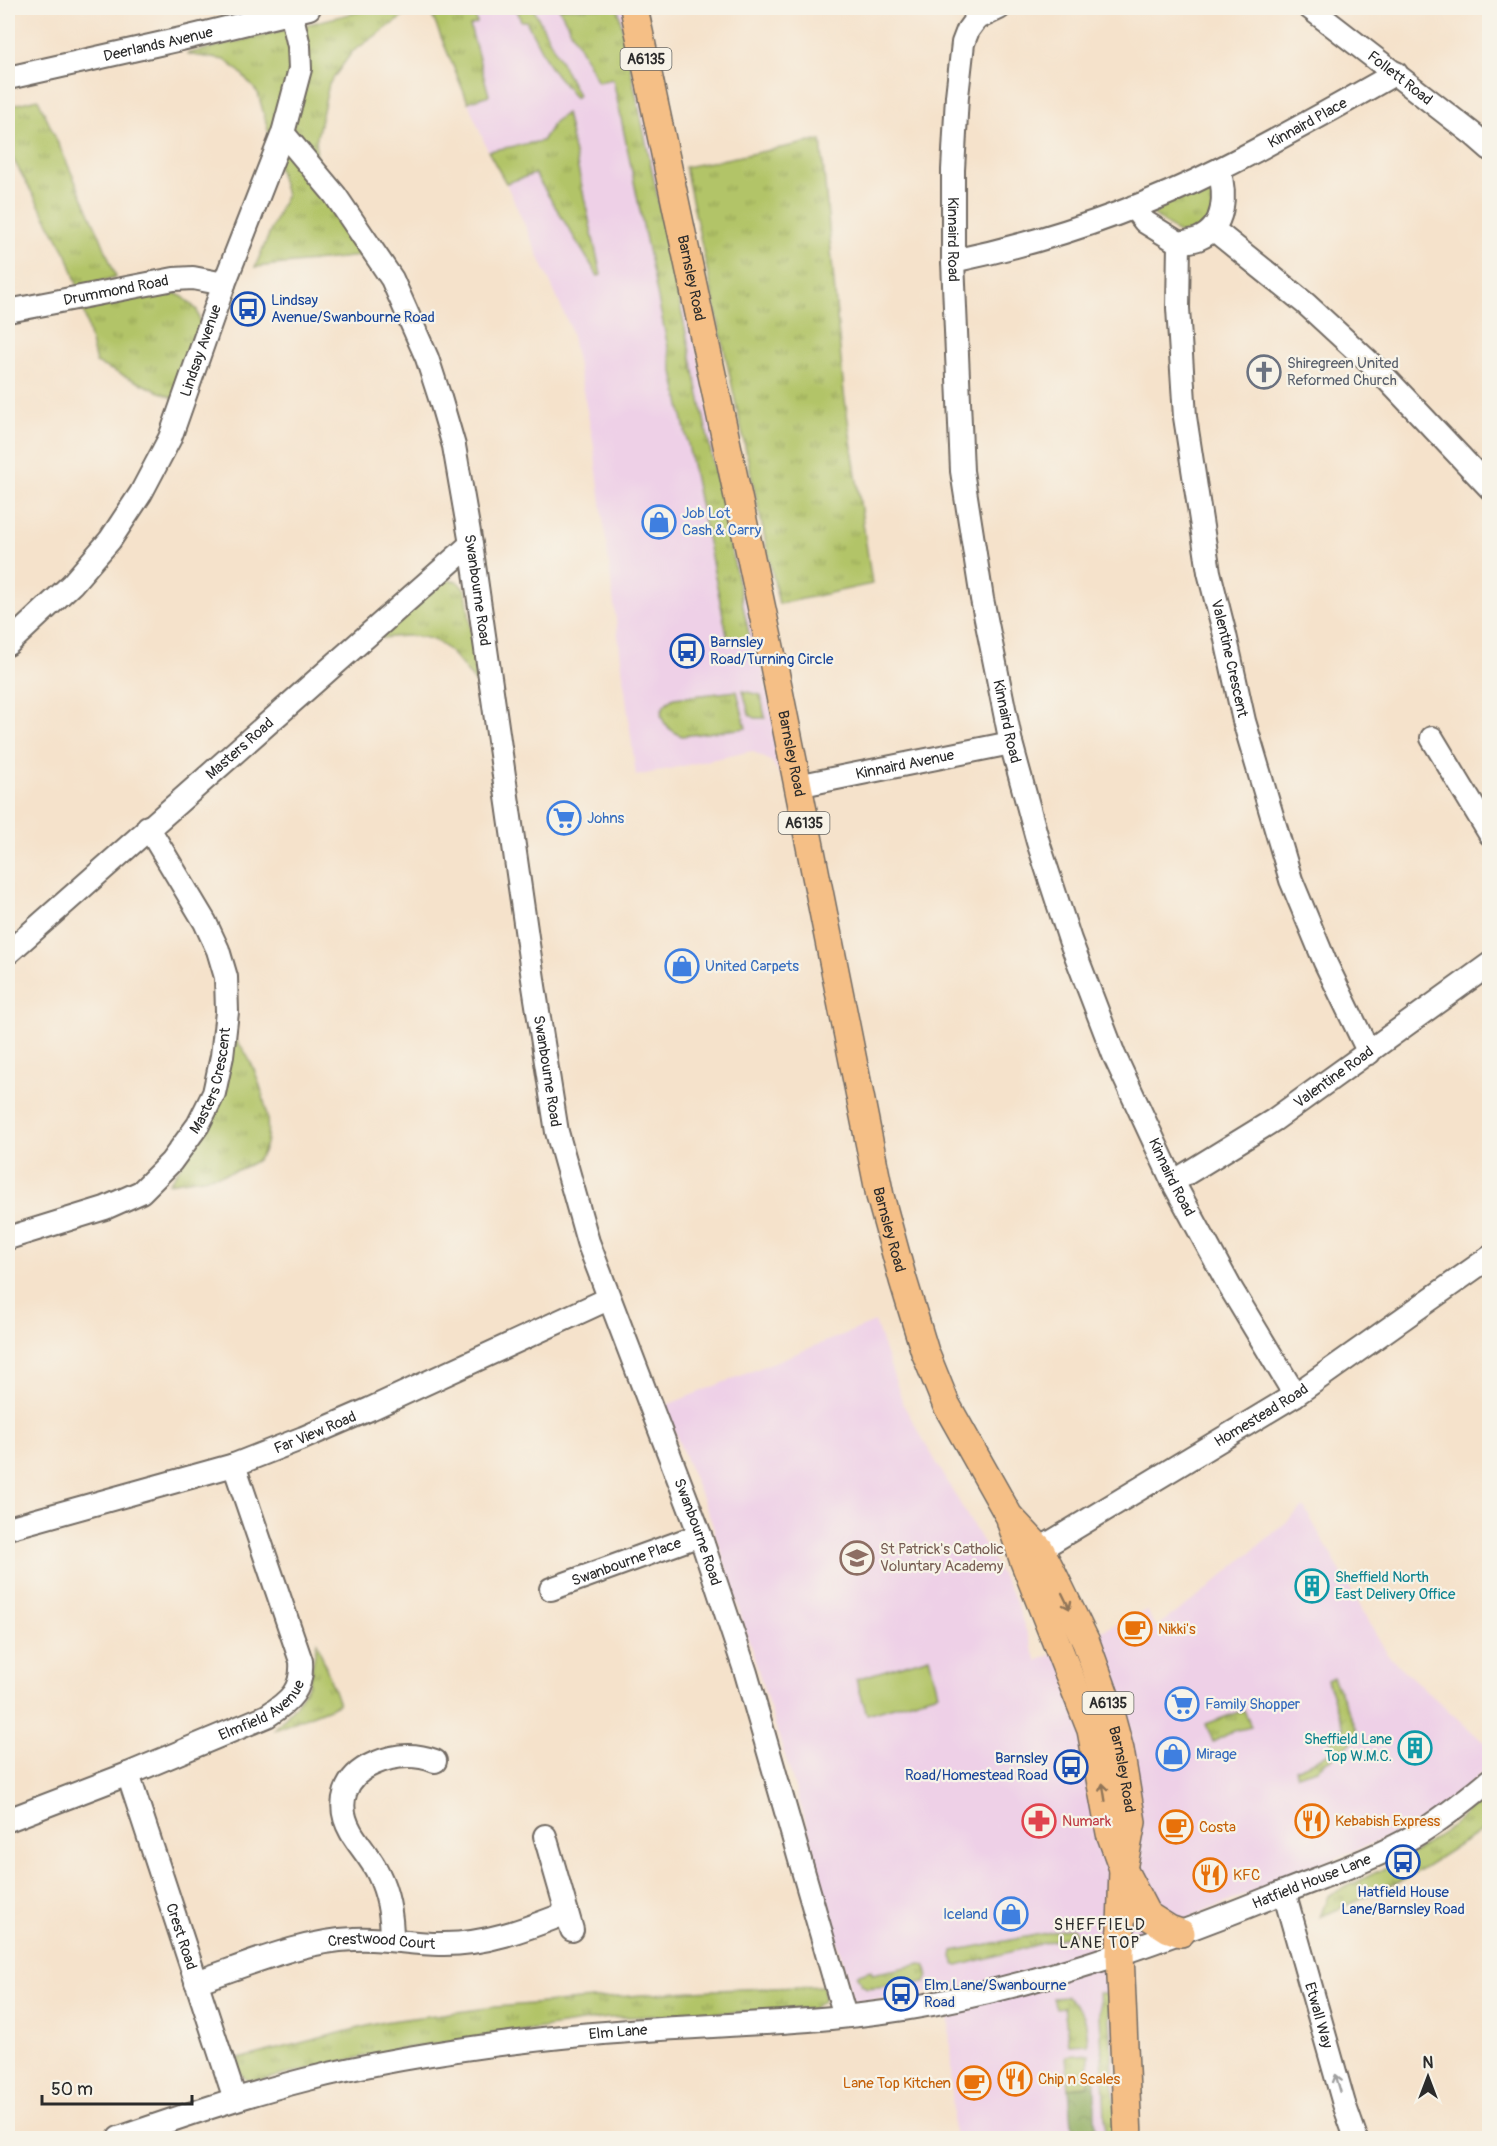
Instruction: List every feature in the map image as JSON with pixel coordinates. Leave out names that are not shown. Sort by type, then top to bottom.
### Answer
[{"type":"main road","name":"Barnsley Road","points":[[634,8],[772,657],[880,1196],[903,1280],[925,1352],[946,1404],[1031,1554],[1086,1642],[1106,1698],[1120,1750],[1132,1822],[1123,1869],[1120,1954],[1128,2139]]},
{"type":"main road","points":[[1123,1869],[1147,1915],[1169,1929],[1181,1933]]},
{"type":"street","name":"Kinnaird Road","points":[[999,8],[976,19],[968,30],[963,44],[957,96],[953,170],[953,261],[962,471],[982,599],[1011,743],[1038,842],[1070,940],[1114,1055],[1173,1182],[1230,1287],[1295,1395]]},
{"type":"street","name":"Follett Road","points":[[1310,8],[1396,73],[1490,149]]},
{"type":"street","name":"Deerlands Avenue","points":[[8,78],[300,10]]},
{"type":"street","name":"Lindsay Avenue","points":[[8,644],[72,584],[110,540],[141,493],[170,438],[224,284],[283,133],[300,69],[300,10]]},
{"type":"street","name":"Kinnaird Place","points":[[953,261],[993,253],[1049,237],[1133,207],[1219,170],[1396,73]]},
{"type":"street","name":"Swanbourne Road","points":[[283,133],[330,188],[392,279],[427,358],[454,446],[471,544],[557,1132],[588,1242],[700,1535],[746,1673],[845,2016]]},
{"type":"street","points":[[1133,207],[1145,222],[1179,243],[1199,239],[1213,229],[1222,208],[1224,190],[1219,170]]},
{"type":"street","points":[[1213,229],[1306,304],[1383,375],[1490,488]]},
{"type":"street","name":"Valentine Crescent","points":[[1179,243],[1178,308],[1185,417],[1209,572],[1244,721],[1291,880],[1325,962],[1369,1053]]},
{"type":"street","name":"Drummond Road","points":[[8,311],[174,279],[193,278],[224,284]]},
{"type":"street","name":"Masters Road","points":[[8,953],[471,544]]},
{"type":"street","points":[[1432,738],[1490,834]]},
{"type":"street","name":"Kinnaird Avenue","points":[[797,786],[1011,743]]},
{"type":"street","name":"Masters Crescent","points":[[8,1238],[105,1208],[141,1192],[171,1161],[198,1125],[214,1093],[224,1044],[227,1012],[226,977],[218,950],[204,922],[148,827]]},
{"type":"street","name":"Valentine Road","points":[[1173,1182],[1274,1120],[1490,964]]},
{"type":"street","name":"Homestead Road","points":[[1031,1554],[1295,1395],[1490,1257]]},
{"type":"street","name":"Far View Road","points":[[8,1528],[234,1465],[370,1409],[608,1299]]},
{"type":"street","name":"Elmfield Avenue","points":[[8,1820],[128,1774],[267,1716],[284,1705],[294,1692],[302,1677],[301,1661],[234,1465]]},
{"type":"street","name":"Swanbourne Place","points":[[551,1589],[700,1535]]},
{"type":"street","points":[[392,1940],[392,1920],[388,1896],[367,1852],[351,1832],[344,1813],[345,1792],[353,1776],[385,1759],[404,1755],[423,1756],[435,1761]]},
{"type":"street","name":"Crest Road","points":[[128,1774],[235,2099]]},
{"type":"street","name":"Hatfield House Lane","points":[[1120,1954],[1181,1933],[1358,1862],[1415,1835],[1464,1802],[1490,1780]]},
{"type":"street","name":"Crestwood Court","points":[[196,1982],[316,1944],[354,1939],[441,1944],[484,1941],[522,1930],[570,1921],[545,1836]]},
{"type":"street","name":"Etwall Way","points":[[1284,1892],[1356,2139]]},
{"type":"street","name":"Elm Lane","points":[[119,2139],[235,2099],[306,2079],[370,2066],[517,2042],[662,2028],[845,2016],[902,2009],[1021,1984],[1120,1954]]},
{"type":"shaded area","points":[[429,8],[625,8],[787,785],[772,762],[752,751],[636,776],[593,440],[570,327],[506,183],[488,151]]},
{"type":"shaded area","points":[[875,1322],[904,1406],[1014,1597],[1037,1661],[1147,1610],[1155,1627],[1198,1597],[1304,1507],[1389,1657],[1489,1747],[1489,1766],[1459,1794],[1410,1828],[1110,1950],[1120,2138],[954,2138],[949,2020],[944,1990],[853,2003],[811,1839],[711,1520],[664,1406]]},
{"type":"green space","points":[[374,8],[410,8],[404,16],[352,52],[329,84],[316,141],[316,185],[362,256],[255,267],[286,195],[258,93],[241,73],[225,60],[186,54]]},
{"type":"green space","points":[[429,8],[473,8],[477,23],[470,26],[489,95],[468,102]]},
{"type":"green space","points":[[512,8],[533,8],[578,95],[575,98],[550,67],[526,21],[521,21],[518,12]]},
{"type":"green space","points":[[559,8],[618,8],[749,634],[741,642],[728,640],[613,79],[598,82]]},
{"type":"green space","points":[[38,99],[100,236],[116,277],[78,287],[67,255],[8,150],[8,106]]},
{"type":"green space","points":[[566,113],[601,275],[598,276],[535,174],[506,183],[488,151],[542,141],[554,122]]},
{"type":"green space","points":[[821,140],[844,393],[872,584],[779,604],[685,167]]},
{"type":"green space","points":[[1216,178],[1213,218],[1198,231],[1178,233],[1145,208]]},
{"type":"green space","points":[[168,290],[183,297],[197,310],[202,331],[180,401],[96,363],[83,308]]},
{"type":"green space","points":[[445,580],[457,581],[466,591],[478,686],[455,657],[435,641],[411,636],[374,639]]},
{"type":"green space","points":[[737,691],[746,728],[682,736],[675,733],[662,719],[663,708],[674,698]]},
{"type":"green space","points":[[743,691],[761,695],[765,718],[755,718],[749,714]]},
{"type":"green space","points":[[233,1038],[242,1047],[250,1062],[264,1099],[267,1137],[263,1152],[254,1162],[234,1171],[169,1183],[201,1137]]},
{"type":"green space","points":[[317,1642],[339,1704],[274,1730],[295,1706],[309,1684]]},
{"type":"green space","points":[[929,1657],[938,1693],[867,1714],[856,1679]]},
{"type":"green space","points":[[1333,1677],[1360,1736],[1317,1769],[1297,1775],[1295,1769],[1334,1750],[1329,1735],[1344,1728],[1327,1680]]},
{"type":"green space","points":[[1244,1710],[1251,1727],[1234,1731],[1213,1742],[1206,1724]]},
{"type":"green space","points":[[1489,1793],[1489,1826],[1406,1879],[1320,1917],[1328,1896],[1411,1855],[1452,1826]]},
{"type":"green space","points":[[1072,1928],[1077,1934],[958,1966],[955,1965],[952,1957],[953,1951]]},
{"type":"green space","points":[[925,1965],[928,1972],[925,1982],[867,1988],[862,1985],[856,1975],[871,1970],[872,1974]]},
{"type":"green space","points":[[824,1986],[824,2000],[812,2009],[608,2018],[383,2052],[262,2080],[246,2080],[235,2067],[235,2060],[383,2022],[495,2007],[691,1991]]},
{"type":"green space","points":[[1099,1993],[1109,1996],[1116,2138],[1106,2138]]},
{"type":"green space","points":[[1067,1997],[1082,2012],[1088,2044],[1069,2045],[1064,2007],[1056,2008],[1053,1998]]},
{"type":"green space","points":[[1089,2054],[1088,2086],[1069,2088],[1066,2056]]},
{"type":"green space","points":[[1088,2078],[1095,2078],[1095,2138],[1073,2138],[1069,2088],[1088,2086]]},
{"type":"place","name":"Lindsay Avenue/Swanbourne Road","points":[[248,309]]},
{"type":"place","name":"Shiregreen United Reformed Church","points":[[1264,372]]},
{"type":"place","name":"Job Lot Cash & Carry","points":[[659,522]]},
{"type":"place","name":"Barnsley Road/Turning Circle","points":[[687,651]]},
{"type":"place","name":"Johns","points":[[564,818]]},
{"type":"place","name":"United Carpets","points":[[682,966]]},
{"type":"place","name":"St Patrick's Catholic Voluntary Academy","points":[[857,1558]]},
{"type":"place","name":"Sheffield North East Delivery Office","points":[[1312,1586]]},
{"type":"place","name":"Nikki's","points":[[1135,1629]]},
{"type":"place","name":"Family Shopper","points":[[1182,1704]]},
{"type":"place","name":"Sheffield Lane Top W.M.C.","points":[[1415,1748]]},
{"type":"place","name":"Mirage","points":[[1173,1754]]},
{"type":"place","name":"Barnsley Road/Homestead Road","points":[[1071,1767]]},
{"type":"place","name":"Numark","points":[[1039,1821]]},
{"type":"place","name":"Kebabish Express","points":[[1312,1821]]},
{"type":"place","name":"Costa","points":[[1176,1827]]},
{"type":"place","name":"Hatfield House Lane/Barnsley Road","points":[[1403,1862]]},
{"type":"place","name":"KFC","points":[[1210,1875]]},
{"type":"place","name":"Iceland","points":[[1011,1914]]},
{"type":"place","name":"Elm Lane/Swanbourne Road","points":[[901,1994]]},
{"type":"place","name":"Chip n Scales","points":[[1015,2079]]},
{"type":"place","name":"Lane Top Kitchen","points":[[974,2083]]},
{"type":"district","name":"SHEFFIELD LANE TOP","points":[[1100,1934]]}]
